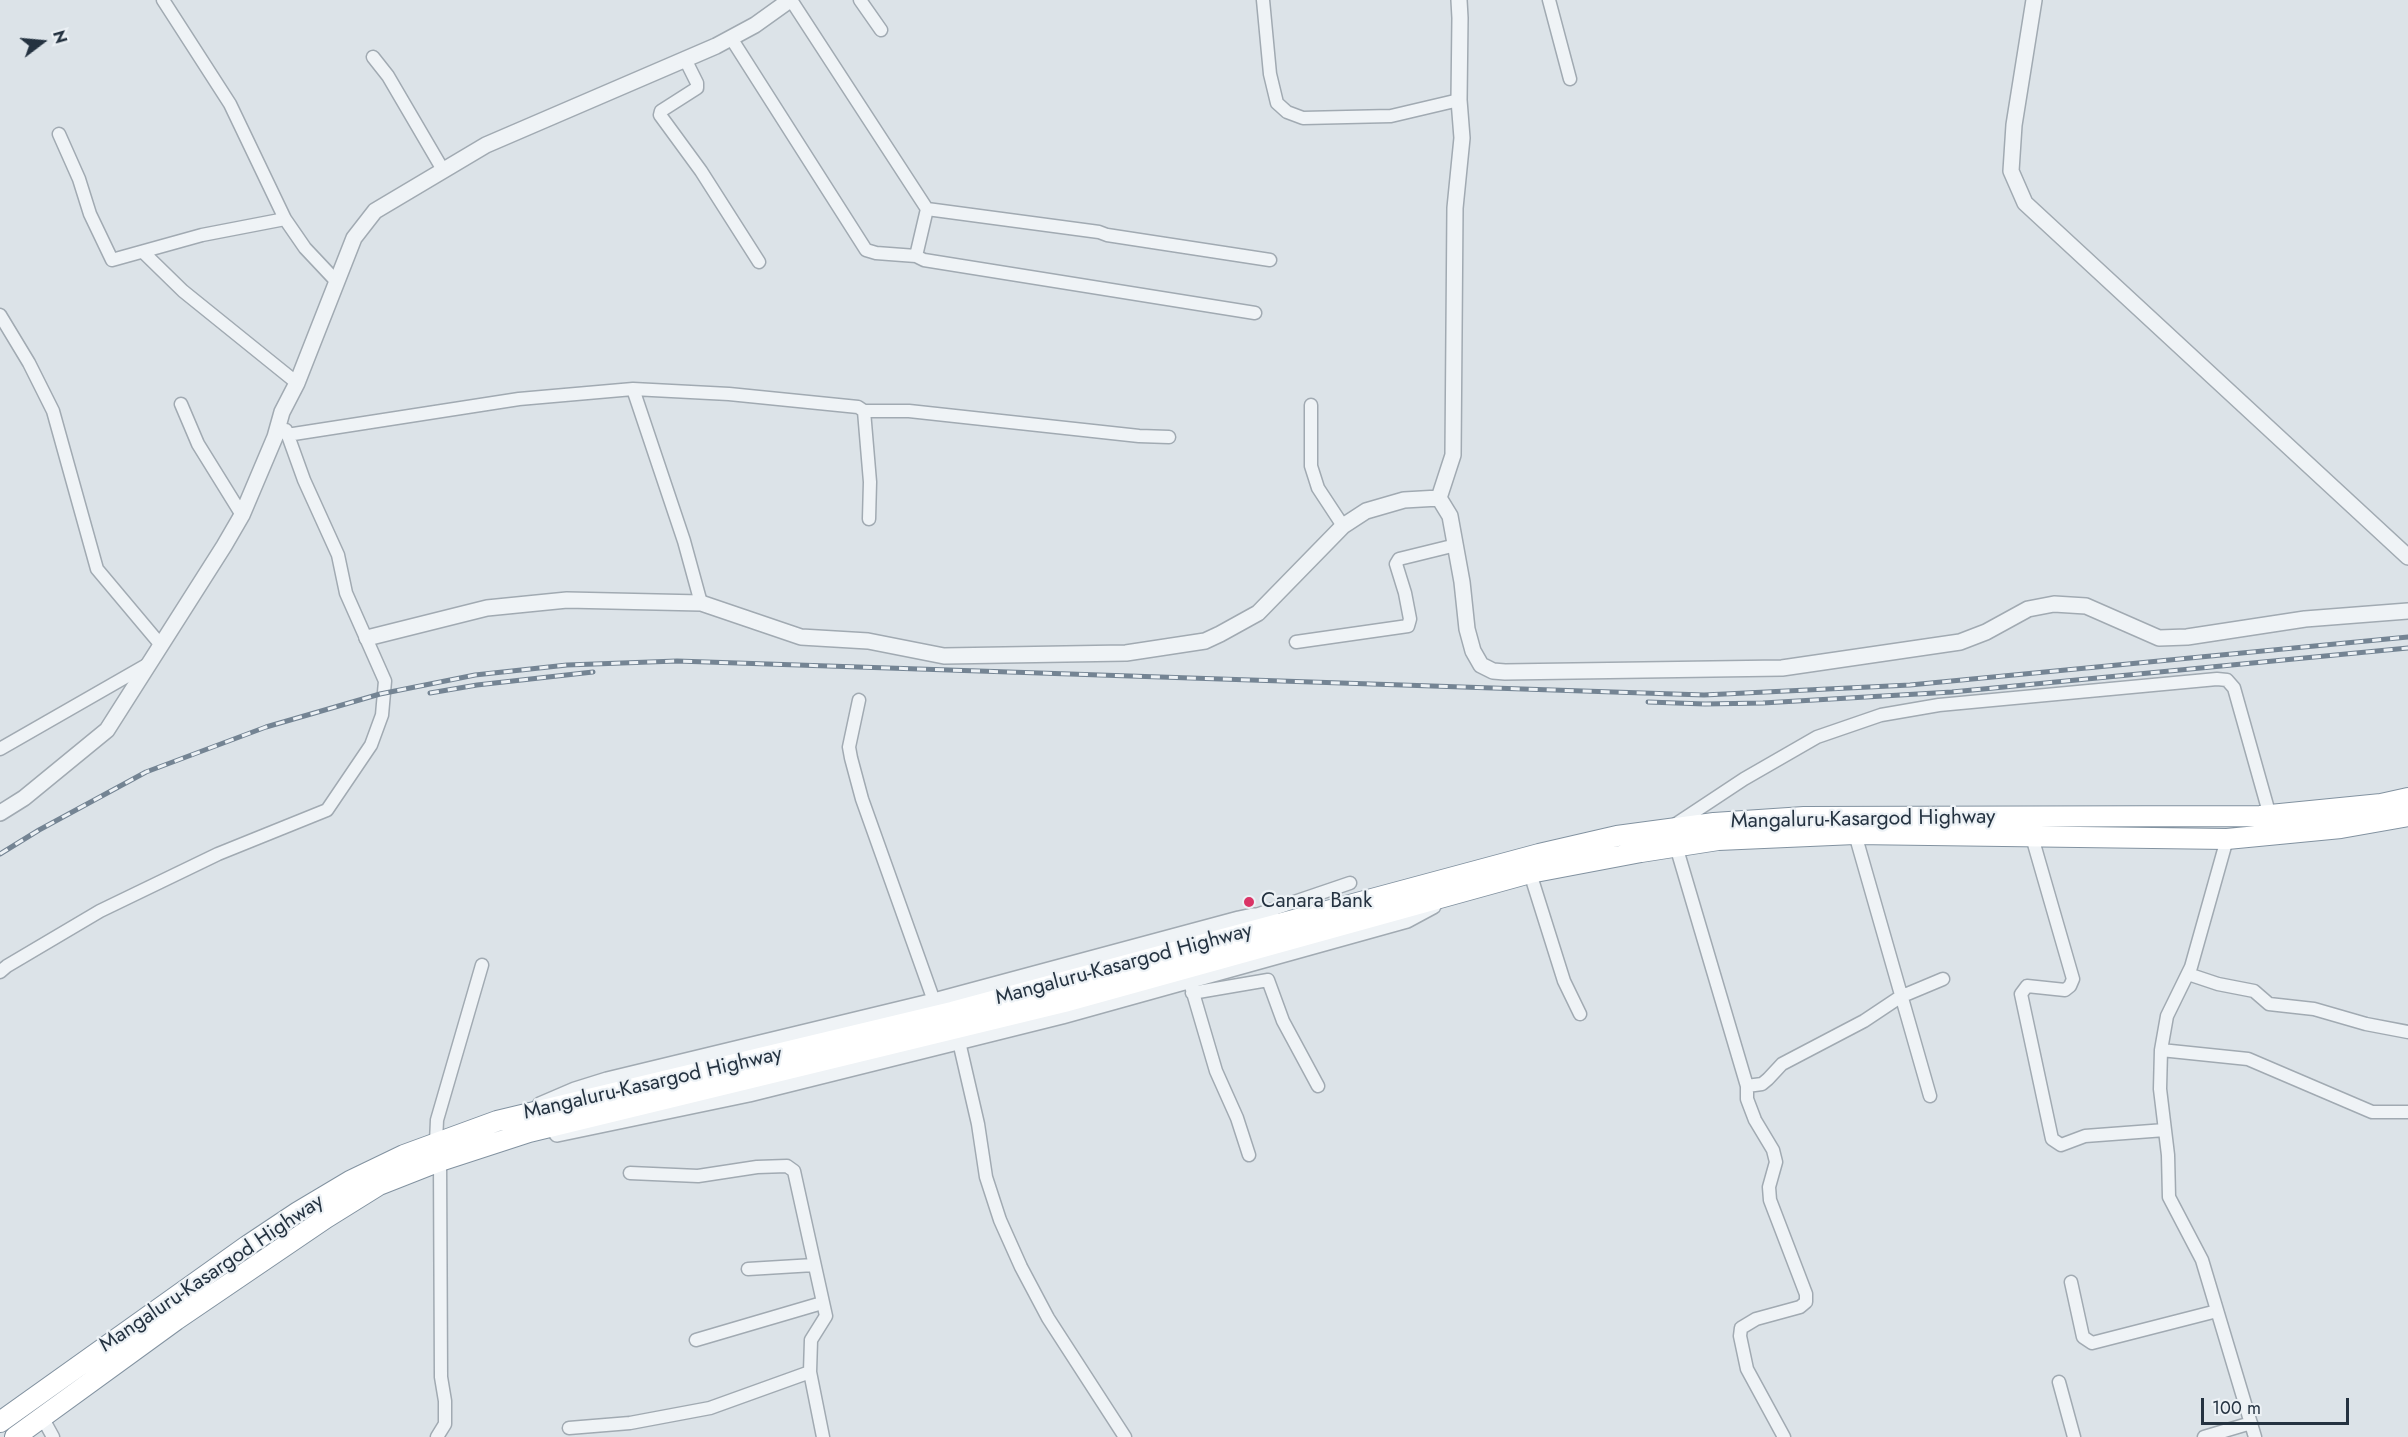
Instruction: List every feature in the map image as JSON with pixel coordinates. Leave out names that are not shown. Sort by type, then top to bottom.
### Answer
[{"type":"highway","name":"Mangaluru-Kasargod Highway","points":[[0,1422],[298,1212],[350,1181],[436,1142],[527,1123],[949,1016],[1456,894],[1673,837],[1804,818],[2270,816],[2381,804],[2408,813]]},
{"type":"highway","name":"Mangaluru-Kasargod Highway","points":[[949,1016],[1279,923],[1539,854],[1617,836],[1718,840],[1856,834],[2227,838],[2341,828],[2408,813]]},
{"type":"highway","name":"Mangaluru-Kasargod Highway","points":[[15,1437],[176,1320],[326,1218],[379,1185],[527,1123]]},
{"type":"street","points":[[164,0],[230,104],[285,219],[305,248],[337,282]]},
{"type":"street","points":[[0,813],[24,798],[107,730],[150,663],[242,515],[354,238],[375,211],[486,145],[731,38],[755,25],[791,0],[927,208],[916,256]]},
{"type":"street","points":[[860,0],[881,30]]},
{"type":"street","points":[[1263,0],[1270,74],[1277,103],[1287,112],[1303,118],[1391,116],[1459,100]]},
{"type":"street","points":[[1439,498],[1454,455],[1455,208],[1462,138],[1459,100],[1461,18],[1459,0]]},
{"type":"street","points":[[1549,0],[1570,79]]},
{"type":"street","points":[[2034,0],[2014,125],[2011,171],[2025,203],[2408,557]]},
{"type":"street","points":[[731,38],[866,249],[876,253],[916,256],[924,260],[1255,313]]},
{"type":"street","points":[[373,57],[388,76],[444,170]]},
{"type":"street","points":[[685,59],[698,88],[661,111],[660,115],[701,171],[759,262]]},
{"type":"street","points":[[59,134],[79,179],[90,214],[112,260],[202,235],[285,219]]},
{"type":"street","points":[[927,208],[1099,232],[1270,260]]},
{"type":"street","points":[[143,252],[183,291],[297,383]]},
{"type":"street","points":[[0,315],[29,363],[52,411],[97,569],[160,644]]},
{"type":"street","points":[[287,435],[519,399],[633,389],[729,394],[858,407],[864,411],[909,411],[1139,436],[1169,436]]},
{"type":"street","points":[[633,389],[684,541],[701,603]]},
{"type":"street","points":[[181,404],[198,444],[242,515]]},
{"type":"street","points":[[1311,405],[1311,466],[1318,488],[1343,526]]},
{"type":"street","points":[[864,411],[870,482],[869,519]]},
{"type":"street","points":[[0,972],[100,910],[218,854],[327,810],[371,744],[382,715],[385,681],[346,593],[338,555],[304,480],[287,435],[282,412]]},
{"type":"street","points":[[367,638],[487,608],[567,600],[701,603],[801,637],[868,641],[944,656],[1126,653],[1205,641],[1236,626],[1258,613],[1343,526],[1366,511],[1404,500],[1439,498]]},
{"type":"street","points":[[1439,498],[1450,516],[1467,629],[1473,651],[1482,664],[1493,671],[1782,668],[1960,642],[1986,632],[2028,609],[2054,604],[2086,606],[2159,638],[2187,637],[2305,620],[2408,611]]},
{"type":"street","points":[[1296,642],[1408,626],[1410,619],[1405,593],[1396,564],[1399,559],[1456,545]]},
{"type":"street","points":[[0,749],[150,663]]},
{"type":"street","points":[[1784,1437],[1747,1369],[1740,1336],[1741,1328],[1756,1319],[1800,1307],[1806,1302],[1806,1294],[1770,1200],[1769,1187],[1776,1162],[1773,1150],[1755,1120],[1747,1099],[1748,1086],[1673,837],[1744,779],[1817,737],[1881,715],[1939,705],[2217,679],[2227,680],[2234,688],[2270,816]]},
{"type":"street","points":[[859,700],[849,747],[862,799],[949,1016],[978,1124],[986,1177],[1000,1220],[1021,1267],[1048,1318],[1125,1437]]},
{"type":"street","points":[[1856,834],[1900,997],[1930,1096]]},
{"type":"street","points":[[2032,837],[2073,979],[2065,990],[2027,986],[2022,991],[2021,998],[2052,1139],[2061,1145],[2085,1136],[2165,1130]]},
{"type":"street","points":[[2227,838],[2188,974],[2167,1016],[2161,1050],[2160,1089],[2169,1197],[2202,1260],[2255,1437]]},
{"type":"street","points":[[1530,873],[1564,981],[1580,1014]]},
{"type":"street","points":[[527,1123],[557,1134],[760,1092],[949,1016],[1350,883]]},
{"type":"street","points":[[949,1016],[1062,1016],[1191,986],[1407,920],[1456,894]]},
{"type":"street","points":[[1253,916],[1279,923]]},
{"type":"street","points":[[436,1142],[437,1120],[482,965]]},
{"type":"street","points":[[2188,974],[2218,984],[2254,991],[2263,1000],[2282,1007],[2314,1009],[2366,1024],[2408,1032]]},
{"type":"street","points":[[1748,1086],[1761,1084],[1782,1064],[1864,1021],[1900,997],[1942,979]]},
{"type":"street","points":[[1191,986],[1268,980],[1283,1021],[1318,1086]]},
{"type":"street","points":[[1191,986],[1216,1071],[1237,1119],[1249,1155]]},
{"type":"street","points":[[2161,1050],[2248,1059],[2372,1112],[2408,1112]]},
{"type":"street","points":[[437,1437],[445,1424],[445,1401],[441,1377],[440,1161]]},
{"type":"street","points":[[630,1173],[698,1176],[757,1167],[787,1166],[794,1171],[826,1316],[811,1340],[810,1372],[822,1437]]},
{"type":"street","points":[[748,1269],[814,1265]]},
{"type":"street","points":[[2071,1282],[2084,1337],[2092,1343],[2217,1311]]},
{"type":"street","points":[[696,1340],[822,1303]]},
{"type":"street","points":[[569,1428],[630,1423],[710,1408],[810,1372]]},
{"type":"street","points":[[2059,1382],[2074,1437]]},
{"type":"street","points":[[42,1417],[52,1437]]},
{"type":"street","points":[[2204,1437],[2251,1424]]},
{"type":"railway","points":[[0,854],[39,830],[146,772],[266,727],[380,694],[475,675],[567,665],[677,661],[1704,695],[1910,685],[2408,637]]},
{"type":"railway","points":[[1648,702],[1763,703],[1952,692],[2408,648]]},
{"type":"railway","points":[[430,693],[477,685],[593,672]]},
{"type":"place","name":"Canara Bank","points":[[1249,902]]}]
